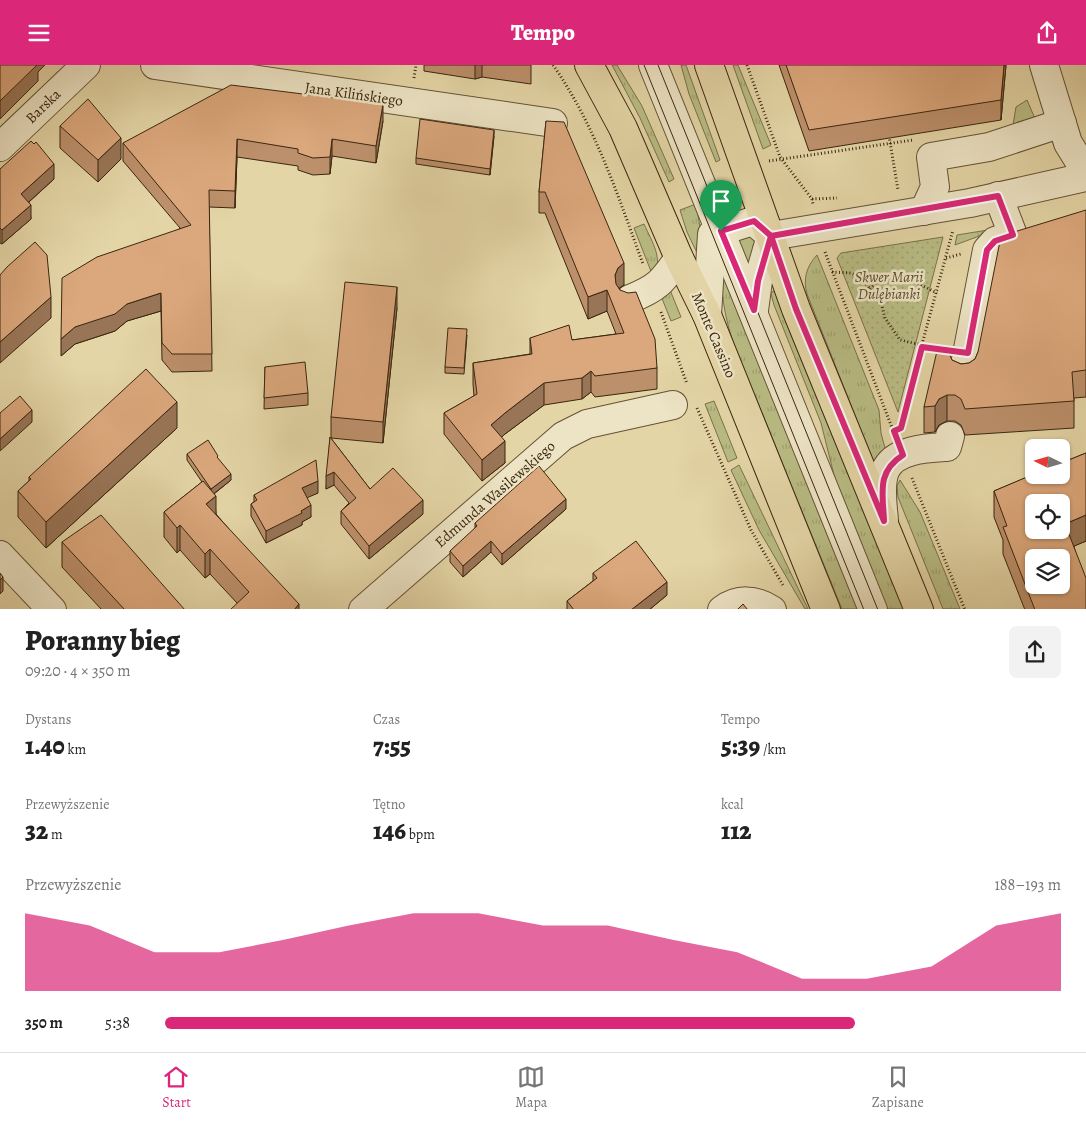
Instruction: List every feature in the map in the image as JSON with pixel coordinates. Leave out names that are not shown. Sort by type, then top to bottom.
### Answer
[{"type":"main road","name":"Monte Cassino","points":[[589,65],[623,128],[679,258],[707,315],[826,609]]},
{"type":"main road","points":[[709,65],[796,309],[919,609]]},
{"type":"street","name":"Barska","points":[[0,147],[86,65]]},
{"type":"street","name":"Jana Kilińskiego","points":[[155,65],[553,123]]},
{"type":"street","points":[[653,65],[754,310],[873,609]]},
{"type":"street","points":[[1050,68],[1068,143],[1086,172]]},
{"type":"street","points":[[924,211],[935,187],[931,157],[989,147],[1062,123]]},
{"type":"street","points":[[771,236],[924,211],[1086,177]]},
{"type":"street","points":[[965,364],[987,250],[995,241],[1013,235],[998,196]]},
{"type":"street","points":[[707,315],[712,234],[754,221],[771,236]]},
{"type":"street","points":[[754,310],[758,281],[771,236]]},
{"type":"street","points":[[641,295],[663,280],[679,258]]},
{"type":"street","name":"Edmunda Wasilewskiego","points":[[363,609],[563,435],[587,424],[686,399]]},
{"type":"street","points":[[884,521],[883,481],[885,470],[905,445],[948,441]]},
{"type":"street","points":[[0,555],[52,609]]},
{"type":"street","points":[[722,609],[742,601],[762,604],[779,600]]},
{"type":"path","points":[[553,65],[573,97],[597,144],[641,295],[686,399],[751,530],[779,600]]},
{"type":"path","points":[[747,65],[780,157],[812,199],[814,206]]},
{"type":"path","points":[[888,130],[898,190]]},
{"type":"path","points":[[767,161],[780,157],[801,156],[920,139]]},
{"type":"path","points":[[905,445],[901,428],[953,230]]},
{"type":"path","points":[[824,247],[832,272],[905,445],[965,609]]},
{"type":"path","points":[[832,272],[851,273],[862,278],[882,306],[885,318],[900,340],[965,364]]},
{"type":"path","points":[[870,289],[878,281],[896,272],[937,293]]},
{"type":"green space","points":[[612,65],[617,65],[642,106],[674,179],[669,182],[640,118]]},
{"type":"green space","points":[[681,65],[686,65],[720,160],[716,162],[689,94]]},
{"type":"green space","points":[[733,65],[738,65],[771,145],[763,149]]},
{"type":"green space","points":[[1027,100],[1036,121],[1013,125],[1016,107]]},
{"type":"green space","points":[[696,204],[700,227],[698,255],[687,232],[680,210]]},
{"type":"green space","points":[[644,224],[656,251],[658,264],[654,279],[634,228]]},
{"type":"green space","points":[[994,229],[993,231],[955,245],[957,235]]},
{"type":"green space","points":[[753,234],[758,250],[750,268],[736,241]]},
{"type":"green space","name":"Skwer Marii Dulębianki","points":[[943,237],[898,412],[837,258],[841,253]]},
{"type":"green space","points":[[817,255],[879,410],[881,433],[885,448],[874,463],[807,294],[806,273]]},
{"type":"green space","points":[[722,272],[859,609],[842,609],[745,373],[730,333],[725,313],[722,293]]},
{"type":"green space","points":[[668,285],[681,317],[671,321],[659,291]]},
{"type":"green space","points":[[773,291],[776,293],[904,609],[883,609],[840,499],[821,423],[774,305],[771,294]]},
{"type":"green space","points":[[714,401],[737,458],[728,462],[705,404]]},
{"type":"green space","points":[[739,465],[808,609],[805,609],[759,530],[731,470]]},
{"type":"green space","points":[[900,480],[920,512],[960,609],[943,609],[898,497],[897,486]]},
{"type":"building","points":[[0,65],[37,65],[0,101]]},
{"type":"building","points":[[786,65],[1004,65],[1001,100],[809,130]]},
{"type":"building","points":[[231,85],[383,104],[376,146],[332,139],[330,157],[313,158],[298,153],[298,149],[237,139],[235,191],[209,190],[212,354],[172,354],[162,343],[161,293],[127,304],[115,314],[75,327],[61,339],[62,278],[97,257],[191,225],[123,143]]},
{"type":"building","points":[[88,99],[121,138],[98,160],[60,126]]},
{"type":"building","points":[[420,119],[494,130],[490,169],[416,158]]},
{"type":"building","points":[[546,121],[564,122],[624,263],[618,268],[615,275],[616,284],[620,290],[628,293],[636,292],[655,339],[657,368],[595,376],[591,371],[582,378],[544,383],[491,425],[505,441],[482,460],[444,413],[477,394],[473,363],[532,354],[530,338],[569,325],[572,340],[624,333],[607,290],[588,297],[545,192],[539,192]]},
{"type":"building","points":[[31,141],[34,144],[36,142],[54,164],[21,194],[31,205],[2,230],[0,228],[0,169]]},
{"type":"building","points":[[1086,210],[1086,370],[1072,372],[1074,401],[965,409],[961,399],[955,395],[947,395],[939,399],[935,406],[924,407],[937,351],[948,351],[952,360],[961,364],[969,363],[975,359],[1001,236]]},
{"type":"building","points":[[35,242],[47,255],[51,297],[0,342],[0,275]]},
{"type":"building","points":[[345,282],[397,287],[383,422],[331,417]]},
{"type":"building","points":[[448,328],[467,329],[464,368],[445,367]]},
{"type":"building","points":[[305,362],[308,393],[264,398],[265,367]]},
{"type":"building","points":[[146,369],[177,402],[46,522],[18,491],[31,479],[29,477]]},
{"type":"building","points":[[20,396],[32,410],[0,439],[0,413]]},
{"type":"building","points":[[330,437],[370,489],[393,468],[423,500],[369,546],[341,511],[356,498],[334,472],[326,476]]},
{"type":"building","points":[[208,440],[217,457],[231,474],[211,489],[187,454]]},
{"type":"building","points":[[1086,453],[1086,515],[1070,522],[1070,494],[1025,494],[1025,539],[1070,539],[1070,537],[1086,578],[1086,609],[1035,609],[1029,594],[1070,594],[1070,549],[1025,549],[1025,584],[1003,527],[1007,526],[994,491],[1025,478],[1025,484],[1070,484],[1070,459]]},
{"type":"building","points":[[316,460],[318,481],[302,488],[311,505],[301,511],[302,513],[266,531],[251,504],[257,500],[254,495]]},
{"type":"building","points":[[539,466],[566,499],[502,554],[491,541],[463,566],[450,551],[477,526],[475,523]]},
{"type":"building","points":[[203,481],[216,496],[206,504],[299,604],[295,609],[231,609],[249,592],[210,549],[205,554],[180,525],[177,528],[164,512]]},
{"type":"building","points":[[101,515],[184,609],[124,609],[62,542]]},
{"type":"building","points":[[636,541],[667,582],[632,609],[573,609],[567,601],[597,578],[593,573]]},
{"type":"building","points":[[743,604],[747,609],[738,609]]},
{"type":"tram line","points":[[644,65],[864,609]]},
{"type":"tram line","points":[[658,65],[878,609]]},
{"type":"route","points":[[721,231],[754,221],[771,236],[970,203],[998,196],[1013,235],[995,241],[989,245],[987,250],[968,353],[922,347],[901,428],[894,431],[903,455],[885,470],[883,481],[884,521],[796,309],[771,236],[758,281],[754,310],[721,231]]}]
